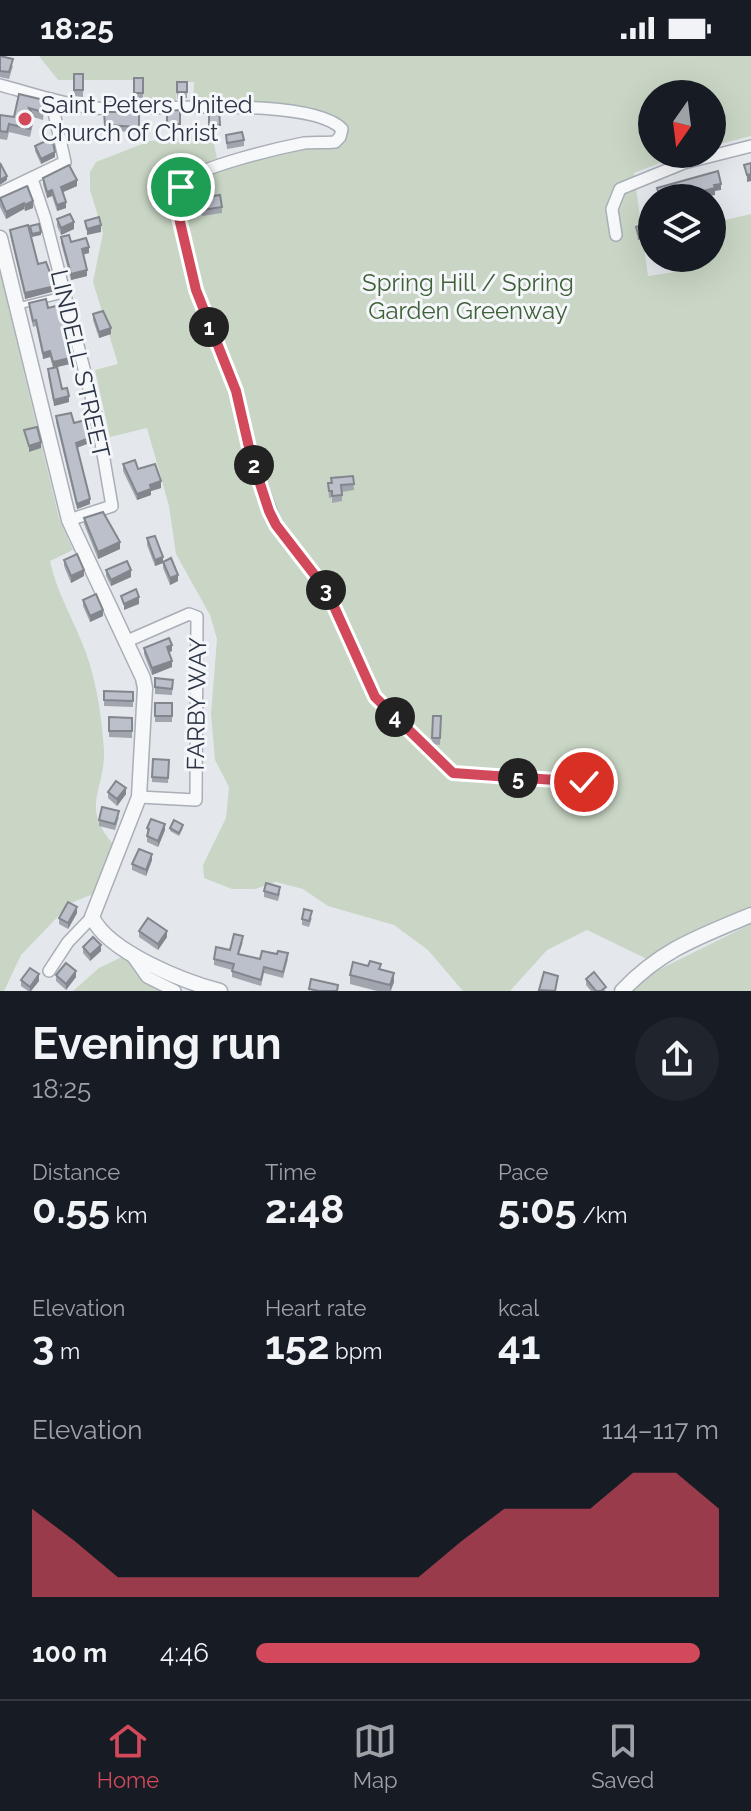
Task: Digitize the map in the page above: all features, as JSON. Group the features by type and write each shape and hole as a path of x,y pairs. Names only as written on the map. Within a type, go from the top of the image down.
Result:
{"street":[{"path":"0,85 93,108 255,107 315,116 342,129 335,142 306,143 196,174 185,181 177,196 176,205 196,290 236,391 251,456 276,525"},
{"path":"0,193 65,162 51,99"},
{"path":"616,235 612,209 620,189 684,163 751,146"},
{"name":"LINDELL STREET","path":"32,179 97,419 112,506 69,520"},
{"path":"0,238 69,520 145,688 139,797 92,917 68,942 49,971"},
{"name":"FARBY WAY","path":"125,642 189,614 197,617 196,800 139,797"},
{"path":"622,991 652,962 679,945 751,915"},
{"path":"92,917 127,950 179,978 220,991"},
{"path":"127,950 147,977 175,991"}],"lane":[{"path":"16,307 64,295"}],"path":[{"path":"276,525 327,591 375,697 453,773 584,782"}],"green space":[{"name":"Spring Hill / Spring Garden Greenway","path":"39,56 751,56 751,136 726,142 726,80 638,80 638,168 647,168 634,173 638,202 638,272 647,272 648,276 675,272 726,272 726,220 751,214 751,907 673,943 647,959 587,930 547,950 510,991 463,991 428,950 394,925 328,906 303,889 276,882 255,889 232,889 204,878 203,865 226,818 229,787 215,760 211,714 217,639 210,615 176,554 169,506 147,428 110,437 95,370 118,364 93,282 103,233 90,190 90,172 96,162 150,141 196,136 213,139 218,163 333,140 337,135 336,129 256,112 217,113 193,103 194,82 177,82 176,104 143,104 144,80 58,80"},
{"path":"0,273 59,518 73,550 50,561 86,653 96,689 104,751 96,808 103,831 113,844 93,894 71,903 21,955 4,991 0,991"},
{"path":"751,924 751,991 633,991 650,974"},
{"path":"126,955 142,976 163,991 73,991 99,968"}],"building":[{"path":"0,56 13,59 9,72 0,71"},
{"path":"74,74 83,74 83,90 74,90"},
{"path":"134,78 143,78 143,93 134,93"},
{"path":"177,82 187,82 187,92 177,92"},
{"path":"19,94 44,100 43,112 29,108 33,116 30,129 9,124 7,132 0,131 0,115 14,117"},
{"path":"180,110 180,124 167,124 167,111"},
{"path":"209,110 219,110 220,125 209,125"},
{"path":"104,112 139,112 139,127 105,125"},
{"path":"242,132 244,140 227,143 226,135"},
{"path":"52,138 55,152 41,159 35,146"},
{"path":"0,163 7,176 0,180"},
{"path":"751,163 751,174 747,175 744,165"},
{"path":"69,165 77,180 61,187 66,202 57,205 52,190 47,192 43,178"},
{"path":"718,171 721,184 671,184"},
{"path":"27,186 33,201 6,212 0,198"},
{"path":"220,195 222,207 202,210 200,198"},
{"path":"70,214 74,222 61,228 57,219"},
{"path":"99,217 101,225 87,229 85,221"},
{"path":"39,224 41,232 32,234 30,226"},
{"path":"28,225 38,264 46,262 55,286 25,293 10,230"},
{"path":"69,235 71,242 86,238 89,247 82,249 87,270 71,274 61,237"},
{"path":"46,299 48,308 60,305 74,357 53,362 50,351 43,353 29,303"},
{"path":"103,311 111,328 99,332 93,314"},
{"path":"57,367 62,389 67,388 69,396 54,400 48,369"},
{"path":"71,413 74,423 89,419 92,437 76,443 90,499 77,504 56,416"},
{"path":"37,427 41,442 29,446 24,430"},
{"path":"135,460 138,469 155,464 161,481 137,494 123,464"},
{"path":"353,476 354,484 341,485 342,495 332,496 328,483 332,483 331,478"},
{"path":"103,512 120,542 98,552 84,518"},
{"path":"155,536 163,557 155,560 147,538"},
{"path":"77,554 84,570 71,576 64,560"},
{"path":"171,558 178,575 170,578 163,562"},
{"path":"127,561 131,570 111,580 106,570"},
{"path":"136,589 139,597 124,604 121,596"},
{"path":"96,594 103,610 90,616 83,600"},
{"path":"169,638 172,645 167,647 172,661 152,668 144,648"},
{"path":"155,678 173,680 172,689 155,687"},
{"path":"104,691 133,692 133,701 104,700"},
{"path":"155,703 172,703 172,716 155,716"},
{"path":"433,716 441,716 440,738 432,738"},
{"path":"109,717 132,718 132,731 109,731"},
{"path":"153,759 169,760 168,778 152,777"},
{"path":"116,781 126,788 117,799 108,792"},
{"path":"102,807 119,811 115,824 99,820"},
{"path":"151,819 165,824 158,841 147,836"},
{"path":"174,820 183,825 179,833 170,828"},
{"path":"139,849 152,854 146,870 132,864"},
{"path":"266,883 280,887 278,895 264,891"},
{"path":"68,902 77,907 68,923 59,918"},
{"path":"304,909 312,911 309,921 302,919"},
{"path":"148,918 167,931 158,944 139,931"},
{"path":"234,934 243,936 238,954 260,959 262,951 288,953 283,972 264,967 261,980 232,971 234,964 214,959 216,947 230,950"},
{"path":"93,937 101,945 90,955 83,947"},
{"path":"370,961 381,964 379,969 394,973 390,985 350,975 353,962 368,966"},
{"path":"66,963 76,971 66,984 56,975"},
{"path":"30,968 39,974 30,987 21,980"},
{"path":"544,972 558,976 555,991 539,990"},
{"path":"594,972 606,987 601,991 596,991 586,979"},
{"path":"311,979 338,985 337,991 309,989"}],"place":[{"name":"Saint Peters United Church of Christ","path":"25,119"}],"route":[{"path":"181,187 176,205 196,290 236,391 251,456 269,511 276,525 327,591 375,697 453,773 584,782"}]}
